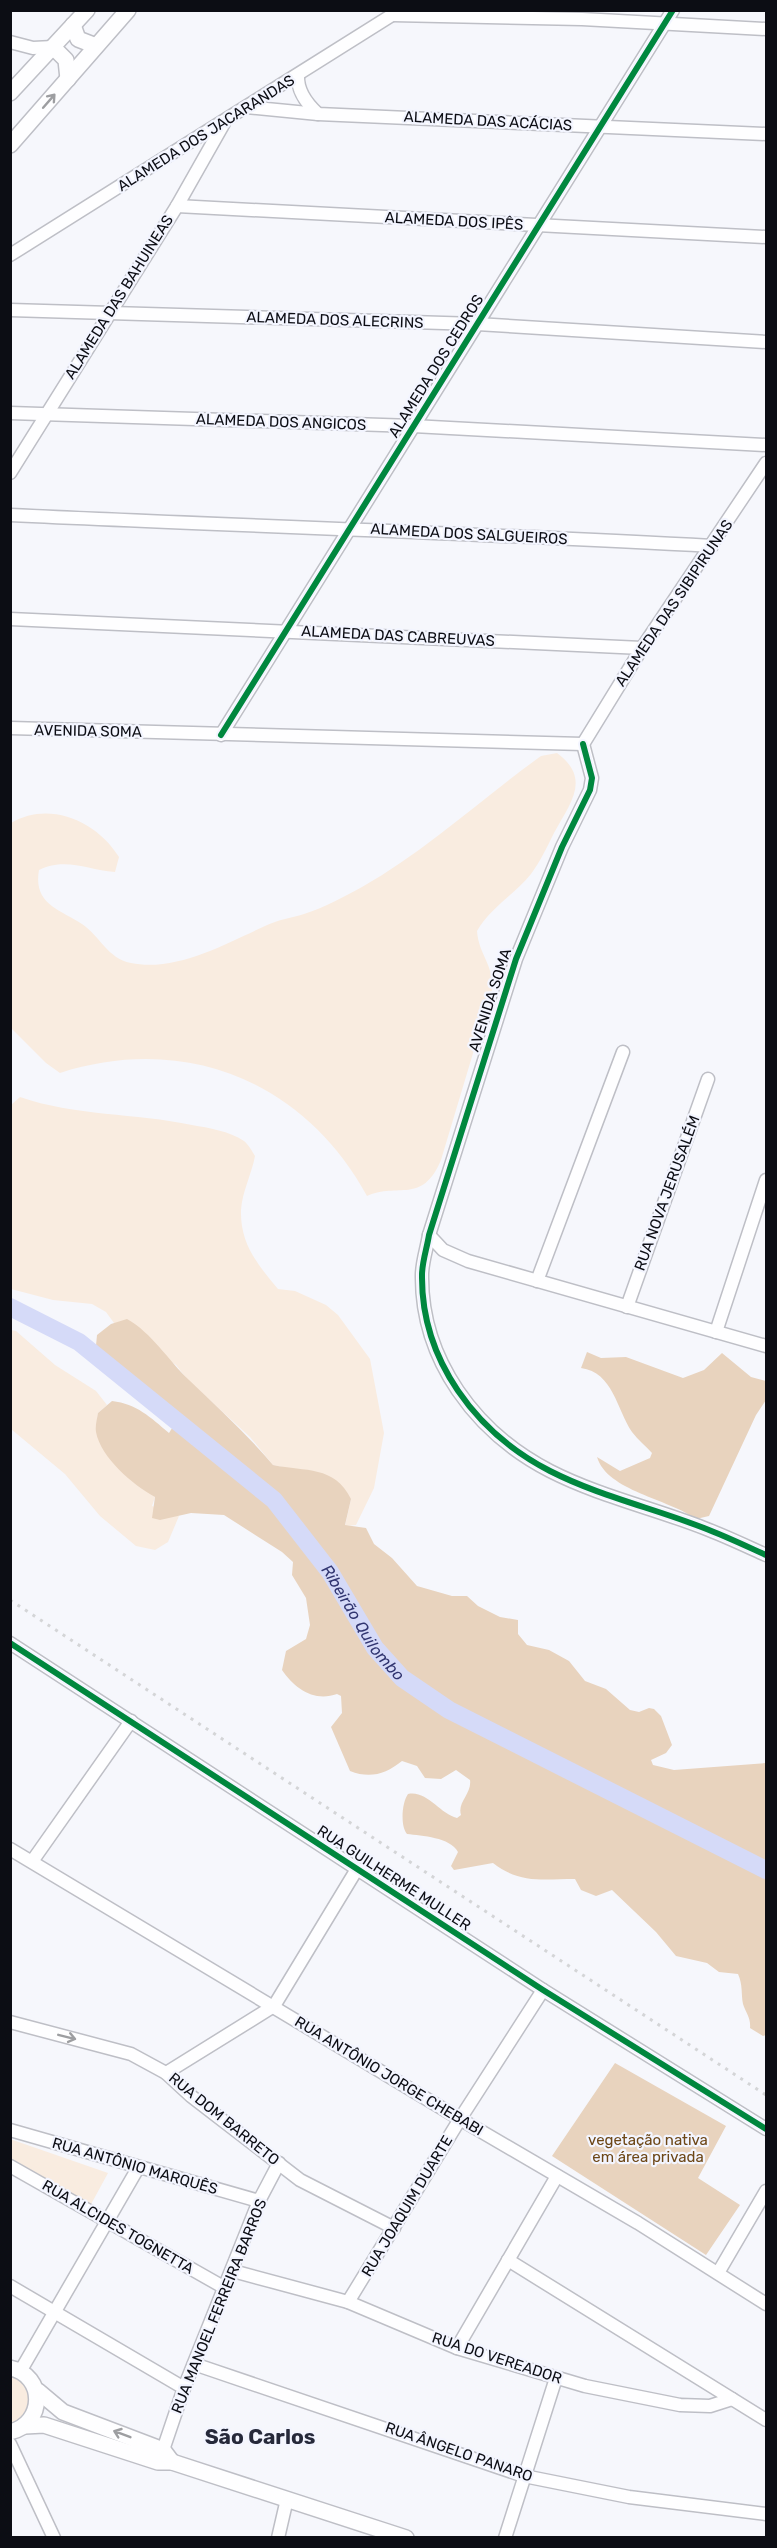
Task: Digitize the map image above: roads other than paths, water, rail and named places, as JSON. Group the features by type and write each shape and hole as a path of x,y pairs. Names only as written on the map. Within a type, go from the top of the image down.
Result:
{"main road":[{"path":"10,93 87,10"},
{"path":"10,145 128,10"},
{"path":"74,25 78,39 96,46"},
{"path":"53,46 66,60 68,80"},
{"path":"16,2369 28,2376 38,2391 63,2412 168,2456 287,2499 406,2538"},
{"path":"18,2429 36,2410 38,2391"},
{"path":"18,2429 44,2425 158,2463 168,2456"}],"street":[{"name":"ALAMEDA DOS CEDROS","path":"221,735 673,10"},
{"path":"397,13 466,14 766,29"},
{"name":"ALAMEDA DOS JACARANDAS","path":"10,255 397,13"},
{"path":"10,42 33,48 53,46"},
{"path":"33,48 38,64"},
{"path":"298,75 300,91 318,114"},
{"name":"ALAMEDA DAS ACÁCIAS","path":"246,107 318,114 766,134"},
{"name":"ALAMEDA DAS BAHUINEAS","path":"10,473 108,312 177,206 226,120"},
{"name":"ALAMEDA DOS IPÊS","path":"177,206 766,237"},
{"name":"ALAMEDA DOS ALECRINS","path":"10,310 477,324 766,342"},
{"name":"ALAMEDA DOS ANGICOS","path":"10,414 413,426 766,445"},
{"name":"ALAMEDA DAS SIBIPIRUNAS","path":"583,744 642,648 766,463"},
{"name":"ALAMEDA DOS SALGUEIROS","path":"10,515 279,528 351,528 712,546"},
{"name":"ALAMEDA DAS CABREUVAS","path":"10,619 642,648"},
{"name":"AVENIDA SOMA","path":"10,729 583,744 592,778 590,790 562,847 516,959 429,1235 422,1275 428,1328 434,1351 464,1398 491,1429 548,1470 580,1485 705,1528 766,1555"},
{"path":"537,1281 623,1052"},
{"name":"RUA NOVA JERUSALÉM","path":"627,1307 708,1079"},
{"path":"716,1332 766,1180"},
{"path":"429,1235 443,1250 468,1261 766,1346"},
{"name":"RUA GUILHERME MULLER","path":"10,1643 543,1990 766,2129"},
{"path":"33,1860 131,1721"},
{"name":"RUA ANTÔNIO JORGE CHEBABI","path":"10,1849 33,1860 766,2304"},
{"path":"166,2073 274,2006 357,1869"},
{"name":"RUA JOAQUIM DUARTE","path":"348,2302 460,2119 543,1990"},
{"name":"RUA DOM BARRETO","path":"10,2022 131,2054 166,2073 191,2096 316,2190 394,2228"},
{"name":"RUA ANTÔNIO MARQUÊS","path":"10,2130 259,2201"},
{"name":"RUA MANOEL FERREIRA BARROS","path":"168,2456 184,2388 233,2271 259,2201 279,2163"},
{"name":"RUA ALCIDES TOGNETTA","path":"10,2166 225,2288"},
{"path":"16,2369 55,2313 138,2168"},
{"path":"457,2348 557,2176"},
{"path":"718,2273 766,2191"},
{"path":"508,2260 766,2420"},
{"name":"RUA DO VEREADOR","path":"233,2271 348,2302 457,2348 556,2378 680,2405 710,2406 732,2399"},
{"path":"10,2286 184,2388"},
{"name":"RUA ÂNGELO PANARO","path":"194,2364 524,2476 629,2497 766,2514"},
{"path":"505,2538 556,2378"},
{"path":"10,2444 54,2538"},
{"path":"279,2538 287,2499"}],"waterway":[{"name":"Ribeirão Quilombo","path":"10,1307 79,1342 274,1500 330,1572 375,1648 402,1678 449,1710 766,1870"}],"railway":[{"path":"10,1600 766,2095"}],"district":[{"name":"São Carlos","path":"260,2436"}],"park label":[{"name":"vegetação nativa em área privada","path":"648,2148"}]}
